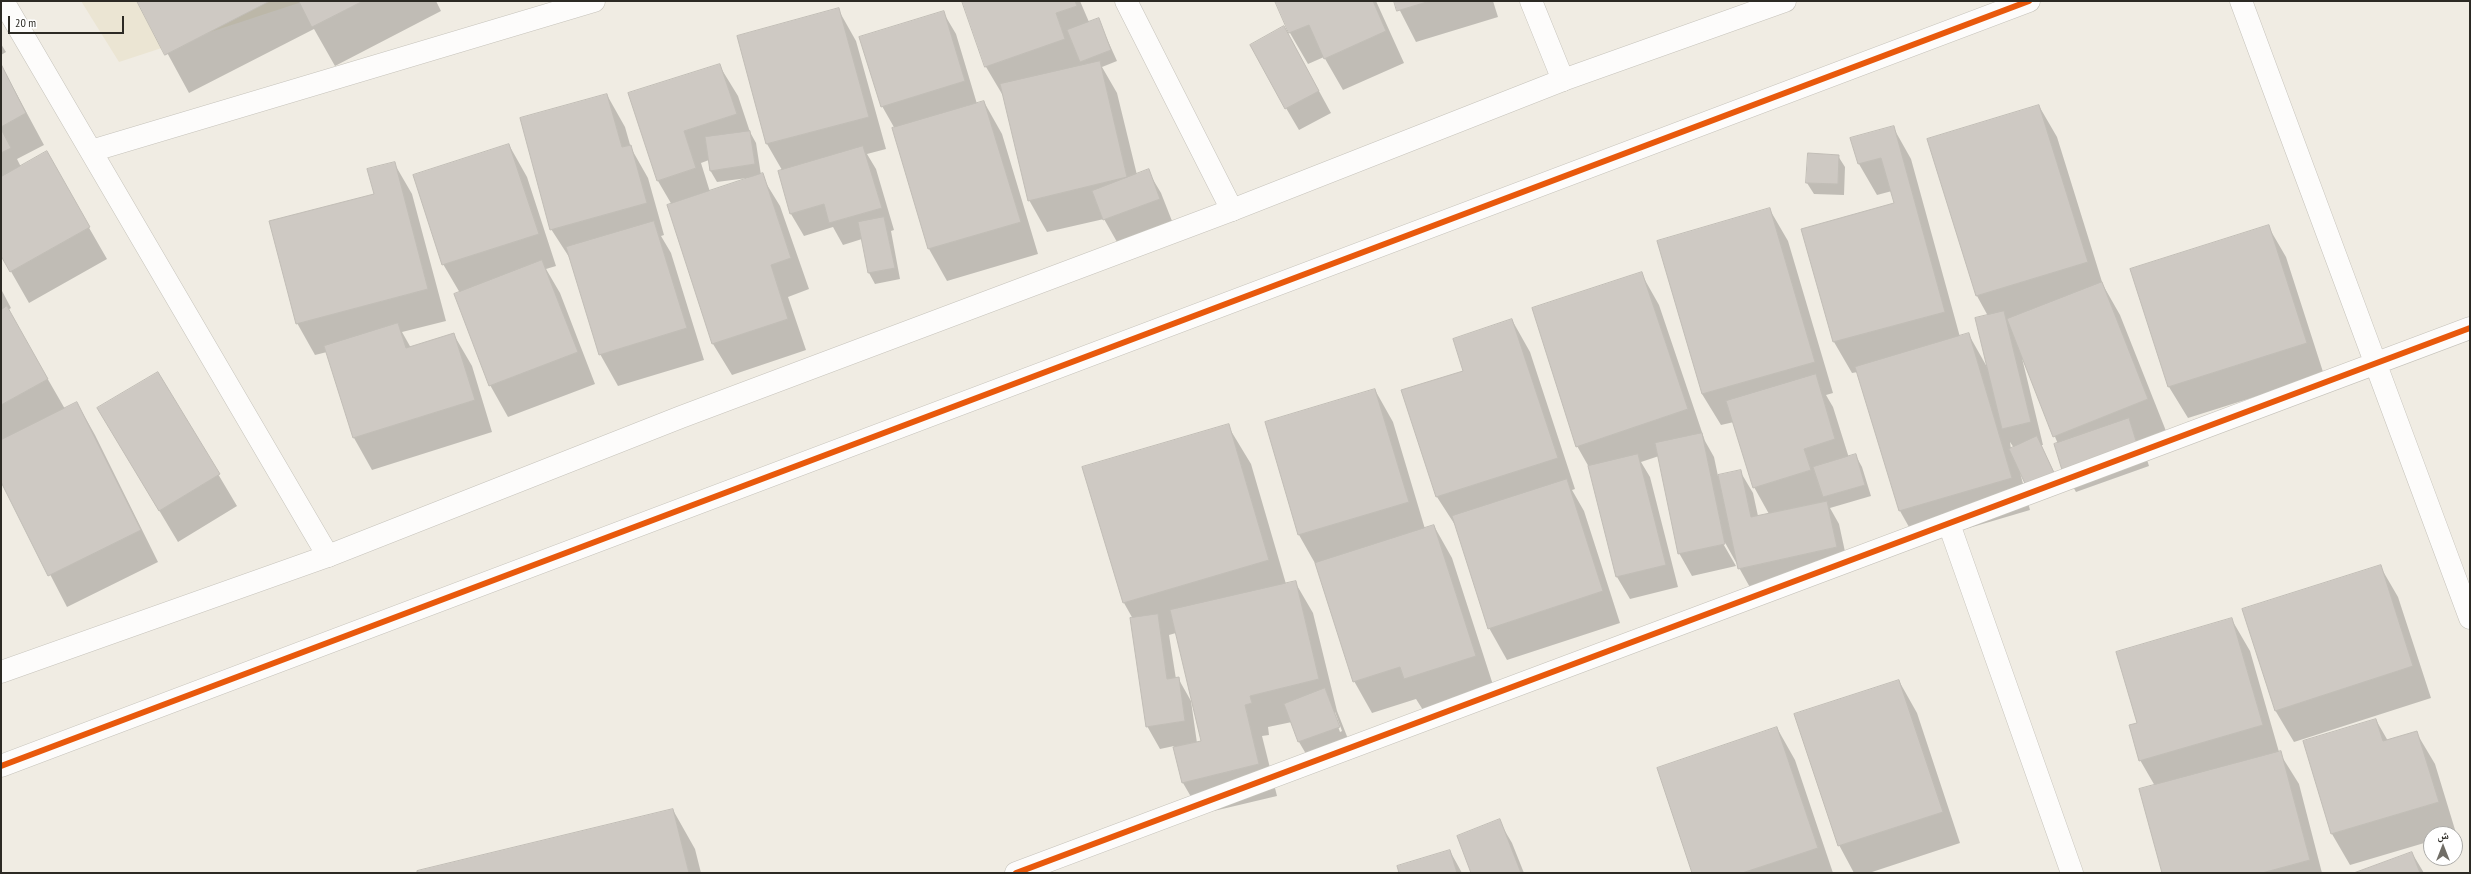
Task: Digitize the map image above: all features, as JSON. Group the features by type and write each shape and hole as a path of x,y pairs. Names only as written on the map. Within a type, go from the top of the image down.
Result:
{"street":[{"path":"3,1 328,556"},
{"path":"91,152 594,1"},
{"path":"1126,1 1232,210"},
{"path":"1531,1 1563,80"},
{"path":"1,672 328,556 681,417 1232,210 1563,80 1784,1"},
{"path":"1,766 2028,1"},
{"path":"2241,1 2470,618"},
{"path":"1016,873 2470,328"},
{"path":"1949,524 2072,873"}],"shaded area":[{"path":"81,1 305,1 119,62"}],"building":[{"path":"137,1 270,1 165,55"},
{"path":"299,1 363,1 312,27"},
{"path":"962,1 1075,1 1077,6 1056,13 1065,39 985,67"},
{"path":"1275,1 1373,1 1386,31 1324,59 1309,25 1289,33"},
{"path":"1394,1 1430,1 1397,11"},
{"path":"839,8 869,117 766,144 737,36"},
{"path":"944,11 965,81 881,107 859,37"},
{"path":"1099,18 1111,50 1080,62 1067,30"},
{"path":"1284,26 1319,91 1285,109 1250,45"},
{"path":"1100,61 1127,177 1028,201 1000,84"},
{"path":"1,64 26,113 1,127"},
{"path":"720,64 737,114 684,131 696,168 657,181 628,93"},
{"path":"607,94 622,147 631,145 647,203 550,230 520,118"},
{"path":"984,101 1021,222 928,249 892,128"},
{"path":"2039,105 2088,262 1976,296 1927,139"},
{"path":"1894,126 1945,312 1833,342 1801,229 1894,203 1881,158 1858,164 1850,138"},
{"path":"1,129 11,148 1,153"},
{"path":"750,131 755,164 710,171 705,137"},
{"path":"509,144 539,234 442,265 413,175"},
{"path":"863,146 882,208 829,223 824,204 790,214 778,171"},
{"path":"47,151 90,227 10,272 1,256 1,177"},
{"path":"1808,153 1839,155 1838,184 1806,183"},
{"path":"395,162 428,289 296,324 269,221 374,194 367,169"},
{"path":"1149,169 1160,199 1103,220 1092,191"},
{"path":"763,173 791,258 771,265 788,319 712,344 667,205"},
{"path":"1770,208 1815,362 1702,394 1657,241"},
{"path":"884,217 895,268 868,273 858,222"},
{"path":"654,221 687,328 599,355 566,247"},
{"path":"2269,225 2307,343 2168,387 2130,269"},
{"path":"542,260 578,352 489,386 454,294"},
{"path":"1642,272 1688,409 1576,447 1532,308"},
{"path":"2102,282 2148,399 2053,437 2007,319"},
{"path":"7,306 48,379 1,405 1,310"},
{"path":"2004,311 2031,422 2002,429 1975,318"},
{"path":"1512,319 1558,458 1436,497 1401,390 1463,371 1453,339"},
{"path":"398,323 406,348 454,333 475,400 353,438 324,346"},
{"path":"1969,333 2012,478 1899,511 1855,367"},
{"path":"158,372 220,474 159,511 97,408"},
{"path":"1816,374 1835,439 1804,449 1811,470 1753,488 1726,401"},
{"path":"1375,389 1409,502 1298,535 1265,422"},
{"path":"77,402 141,530 48,576 1,482 1,440"},
{"path":"2129,418 2137,444 2062,470 2054,444"},
{"path":"1229,424 1269,560 1123,603 1082,467"},
{"path":"1702,433 1725,544 1678,554 1655,443"},
{"path":"2037,436 2056,477 2028,490 2009,449"},
{"path":"1638,454 1666,565 1616,577 1588,466"},
{"path":"1856,454 1865,485 1823,497 1813,467"},
{"path":"1741,470 1751,517 1827,501 1837,547 1738,569 1718,475"},
{"path":"1567,479 1603,591 1488,629 1452,516"},
{"path":"1434,525 1476,656 1404,679 1400,667 1353,682 1315,563"},
{"path":"2381,565 2413,666 2275,711 2242,609"},
{"path":"1296,581 1319,679 1250,696 1252,703 1245,705 1259,764 1182,783 1173,747 1201,741 1170,610"},
{"path":"1158,614 1167,679 1179,677 1185,721 1146,727 1130,618"},
{"path":"2232,618 2263,725 2139,761 2129,725 2137,723 2116,652"},
{"path":"1899,680 1943,812 1838,846 1794,714"},
{"path":"1325,688 1340,727 1298,742 1284,704"},
{"path":"2376,719 2383,741 2417,731 2439,802 2331,834 2303,741"},
{"path":"1777,727 1818,848 1742,873 1692,873 1657,768"},
{"path":"2281,751 2310,860 2262,873 2162,873 2139,789"},
{"path":"673,809 689,873 417,873 417,871"},
{"path":"1500,819 1521,873 1471,873 1457,836"},
{"path":"1450,850 1457,873 1399,873 1397,866"},
{"path":"2412,852 2420,873 2354,873"}],"cycle path":[{"path":"1,766 2029,1"},
{"path":"1016,873 2470,328"}]}
